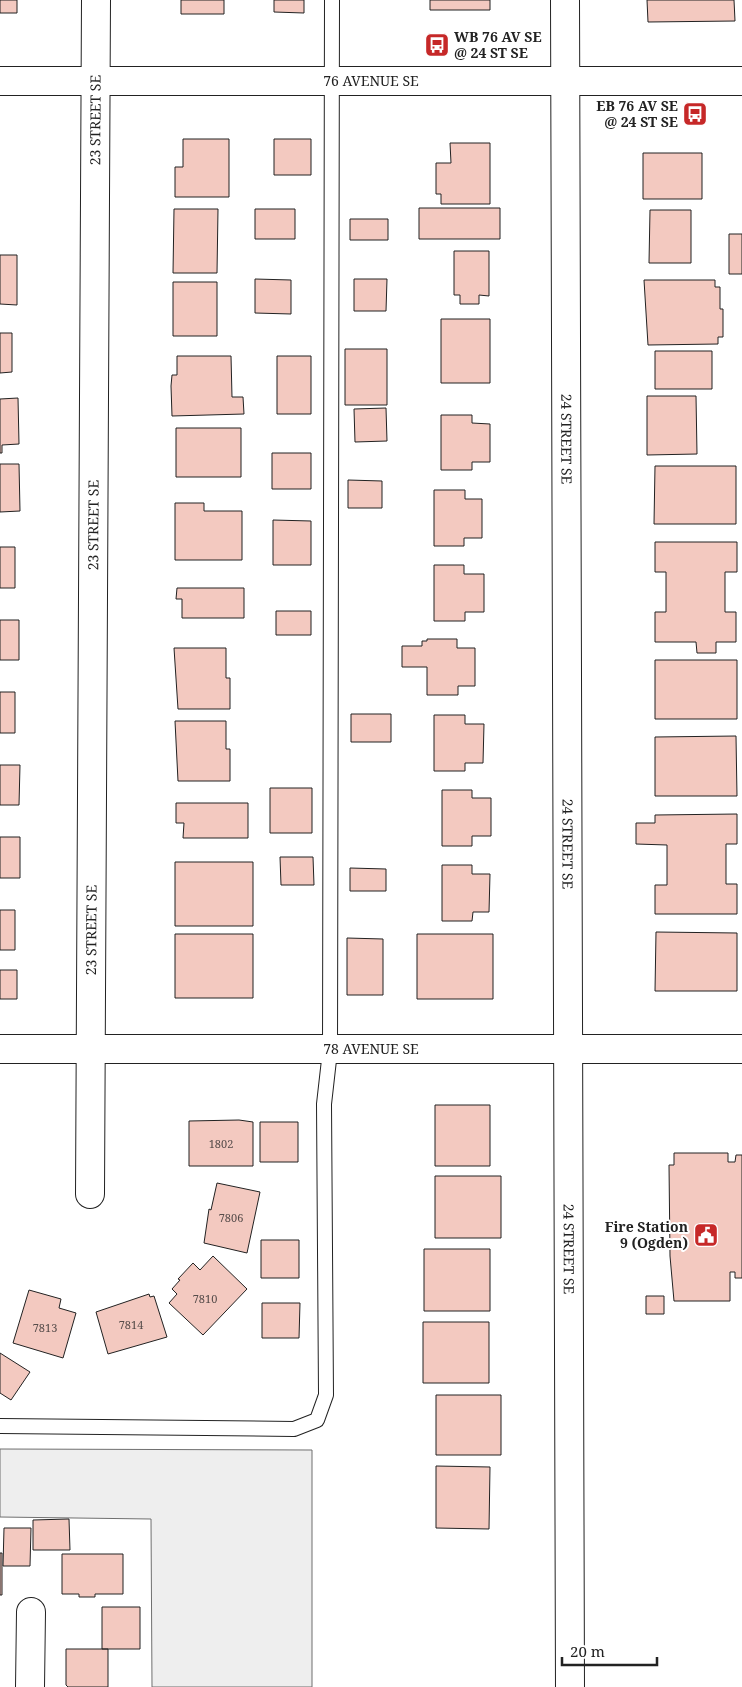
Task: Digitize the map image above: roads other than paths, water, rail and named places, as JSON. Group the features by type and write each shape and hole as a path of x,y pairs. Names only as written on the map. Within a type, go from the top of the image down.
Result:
{"street":[{"name":"23 STREET SE","path":"90,1194 96,0"},
{"name":"24 STREET SE","path":"565,0 570,1687"},
{"name":"76 AVENUE SE","path":"0,81 742,81"},
{"name":"78 AVENUE SE","path":"0,1049 330,1051 742,1049"},
{"path":"30,1687 31,1612"}],"lane":[{"path":"0,1426 294,1429 317,1420 326,1395 324,1104 330,1051 332,0"}],"place":[{"name":"WB 76 AV SE @ 24 ST SE","path":"437,45"},
{"name":"EB 76 AV SE @ 24 ST SE","path":"695,114"},
{"name":"Fire Station 9 (Ogden)","path":"706,1235"}]}
